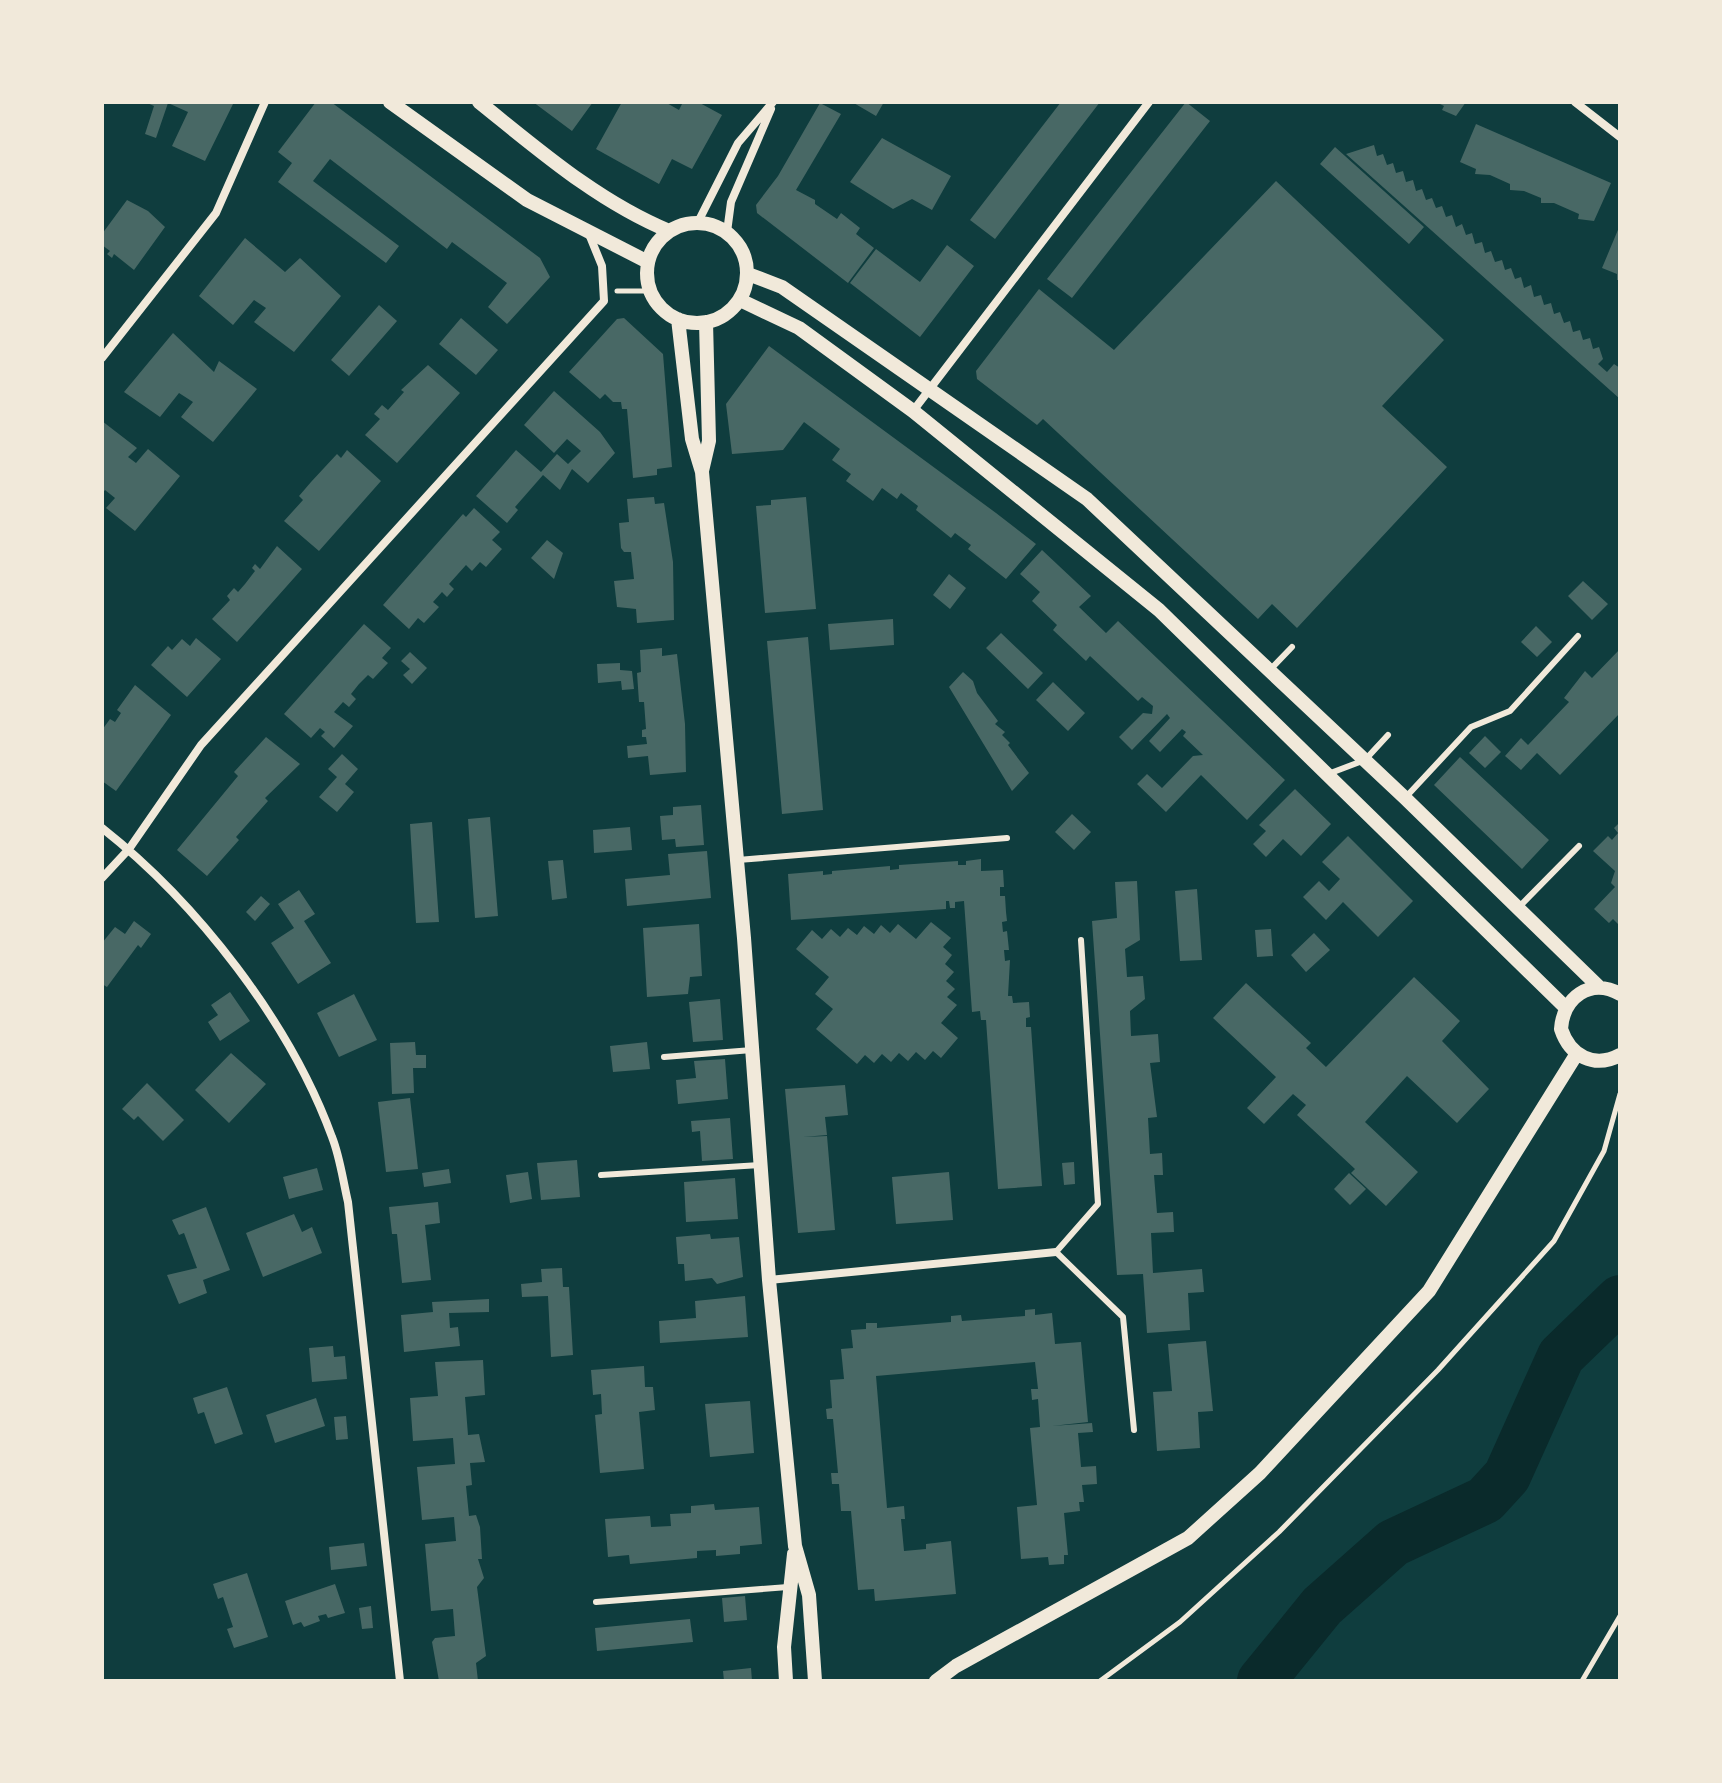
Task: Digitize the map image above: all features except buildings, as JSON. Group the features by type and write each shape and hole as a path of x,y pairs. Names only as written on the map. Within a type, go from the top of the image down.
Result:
{"street":[{"path":"102,358 216,213 265,102"},
{"path":"390,102 527,200 648,262"},
{"path":"479,102 572,176 636,218 669,231"},
{"path":"698,222 738,143 773,102"},
{"path":"727,232 731,202 773,102"},
{"path":"913,411 1149,102"},
{"path":"1575,102 1620,137"},
{"path":"698,222 727,232 745,258 748,274 740,300 732,309 706,322 678,319 661,307 650,291 648,262 652,250 669,231 698,222"},
{"path":"102,878 129,849 201,745 604,301 602,266 588,232"},
{"path":"748,274 782,287 1087,499 1405,798 1598,986 1620,994"},
{"path":"740,300 799,328 913,411 1159,610 1565,1007"},
{"path":"678,319 692,439 702,472 738,860 769,1280 795,1546 807,1586 815,1681"},
{"path":"702,472 709,441 706,322"},
{"path":"102,828 129,849 212,938 262,1002 300,1062 333,1139 348,1202 400,1681"},
{"path":"1598,986 1579,992 1565,1007 1561,1029 1576,1055 1592,1061 1609,1061 1620,1055"},
{"path":"936,1681 956,1666 1188,1538 1260,1473 1429,1291 1576,1055"},
{"path":"769,1280 1056,1252"},
{"path":"786,1681 784,1647 795,1546"},
{"path":"945,1681 956,1666"}],"lane":[{"path":"1405,798 1471,727 1510,711 1578,636"},
{"path":"1269,671 1292,647"},
{"path":"1328,774 1365,760 1388,735"},
{"path":"738,860 1007,838"},
{"path":"1518,908 1579,846"},
{"path":"1081,940 1098,1204 1056,1252 1123,1317 1134,1430"},
{"path":"664,1057 752,1050"},
{"path":"601,1175 760,1165"},
{"path":"596,1602 807,1586"}],"path":[{"path":"604,301 616,291 650,291"},
{"path":"1100,1681 1180,1622 1279,1532 1438,1370 1554,1241 1604,1151 1620,1094"},
{"path":"1582,1681 1619,1619"}],"waterway":[{"path":"1261,1681 1322,1606 1393,1543 1485,1500 1507,1476 1561,1356 1620,1299"}]}
